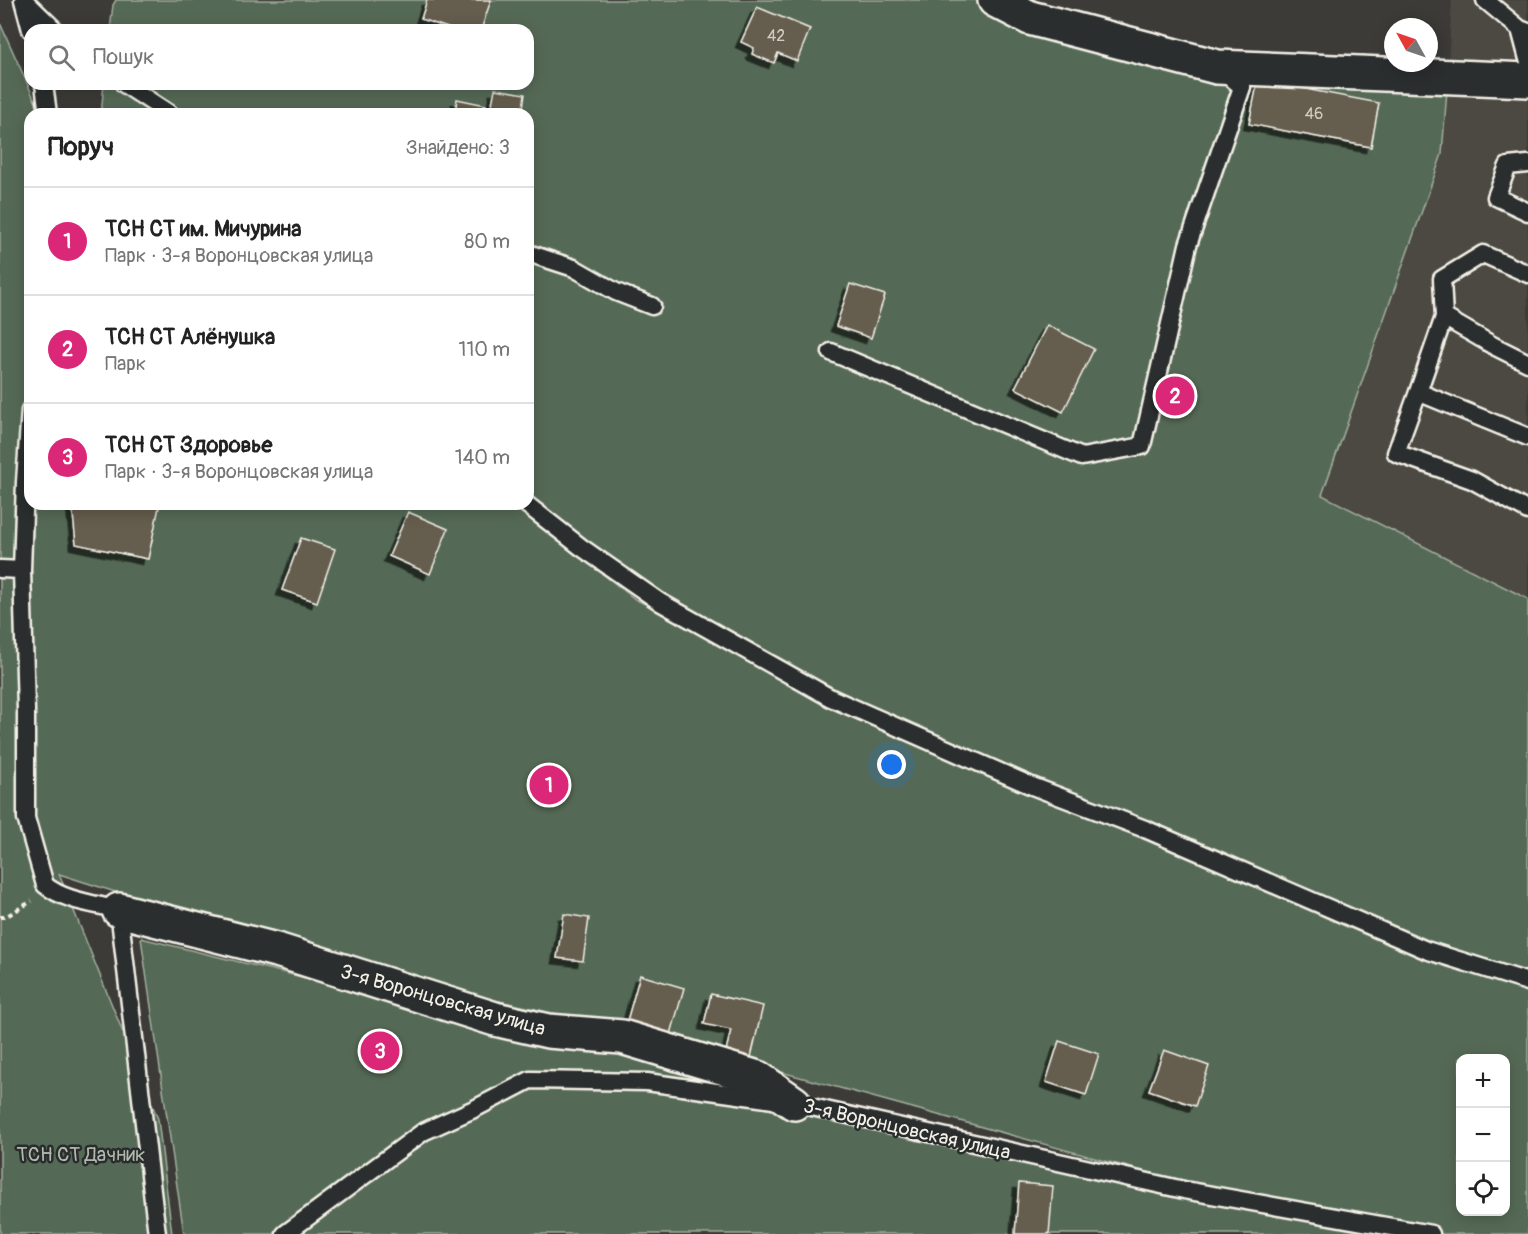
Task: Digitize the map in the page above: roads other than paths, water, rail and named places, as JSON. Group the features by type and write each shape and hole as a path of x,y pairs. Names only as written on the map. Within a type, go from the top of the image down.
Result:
{"street":[{"path":"995,0 1030,18 1217,66 1528,80"},
{"name":"3-я Воронцовская улица","path":"119,910 280,951 495,1019 548,1031 622,1037 758,1078 794,1104"}],"lane":[{"path":"24,0 30,24"},
{"path":"24,0 49,24"},
{"path":"1485,0 1524,31 1528,59"},
{"path":"831,352 1082,457 1142,446 1188,245 1242,87 1217,66"},
{"path":"45,90 47,108"},
{"path":"133,90 161,108"},
{"path":"1528,164 1508,166 1496,197 1528,212"},
{"path":"1528,274 1483,254 1442,279 1444,317 1396,453 1472,480 1528,511"},
{"path":"534,255 574,268 616,292 652,306"},
{"path":"1444,317 1528,363"},
{"path":"1418,392 1528,437"},
{"path":"24,510 22,570 26,698 26,818 45,885 51,890 83,901 119,910 157,1234"},
{"path":"534,510 581,547 660,602 831,698 1032,786 1145,829 1426,950 1528,982"},
{"path":"0,569 22,570"},
{"path":"285,1234 423,1132 530,1080 647,1082 794,1104"},
{"name":"3-я Воронцовская улица","path":"794,1104 1184,1190 1431,1234"}],"place":[{"name":"ТСН СТ Алёнушка","path":"1175,396"},
{"name":"ТСН СТ им. Мичурина","path":"549,785"},
{"name":"ТСН СТ Здоровье","path":"380,1051"}],"park label":[{"name":"ТСН СТ Дачник","path":"81,1154"}]}
